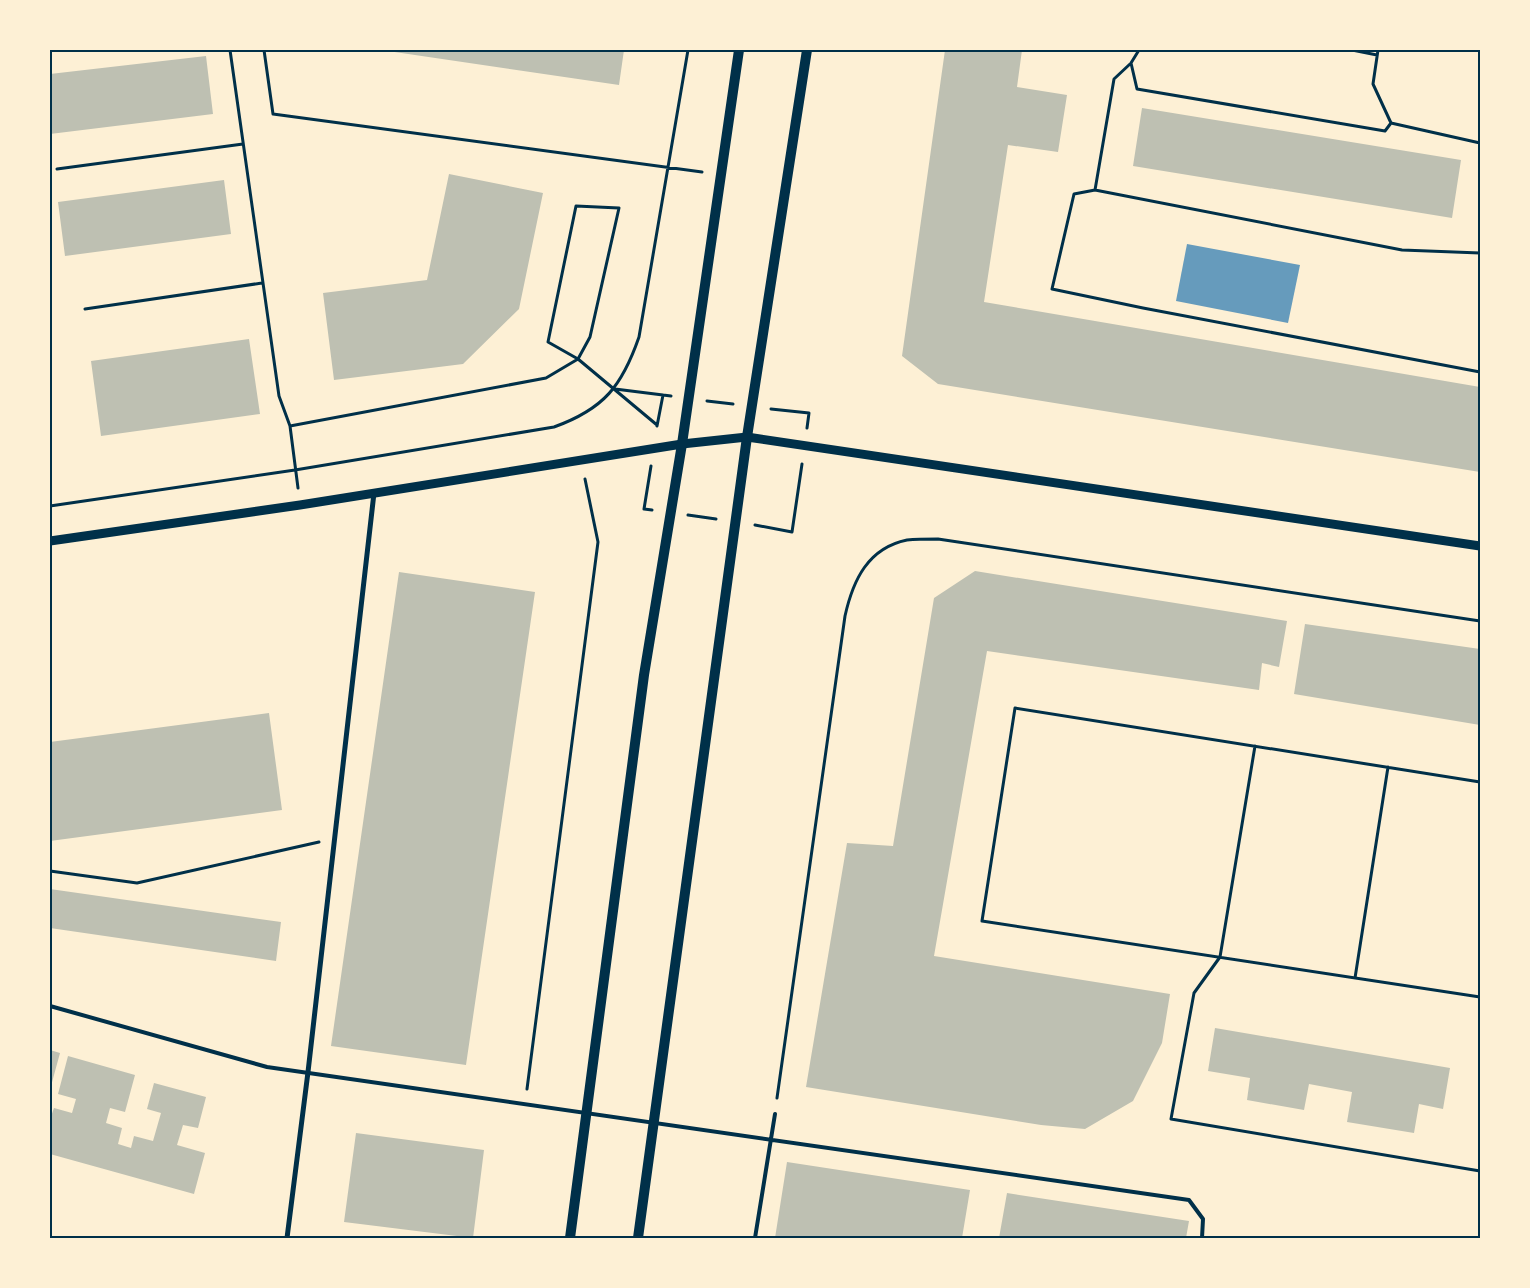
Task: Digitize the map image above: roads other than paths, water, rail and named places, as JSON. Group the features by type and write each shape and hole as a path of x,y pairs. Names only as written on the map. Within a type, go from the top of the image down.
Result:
{"main road":[{"path":"570,1238 588,1113 644,675 682,444 739,50"},
{"path":"638,1238 748,437 807,50"}],"street":[{"path":"50,541 300,505 682,444 748,437 1480,546"},
{"path":"287,1238 308,1072 374,493"}],"lane":[{"path":"50,1006 267,1066 1188,1200 1203,1219 1202,1238"},
{"path":"755,1238 775,1114"}],"water":[{"path":"1187,244 1300,265 1288,323 1176,301"}]}
